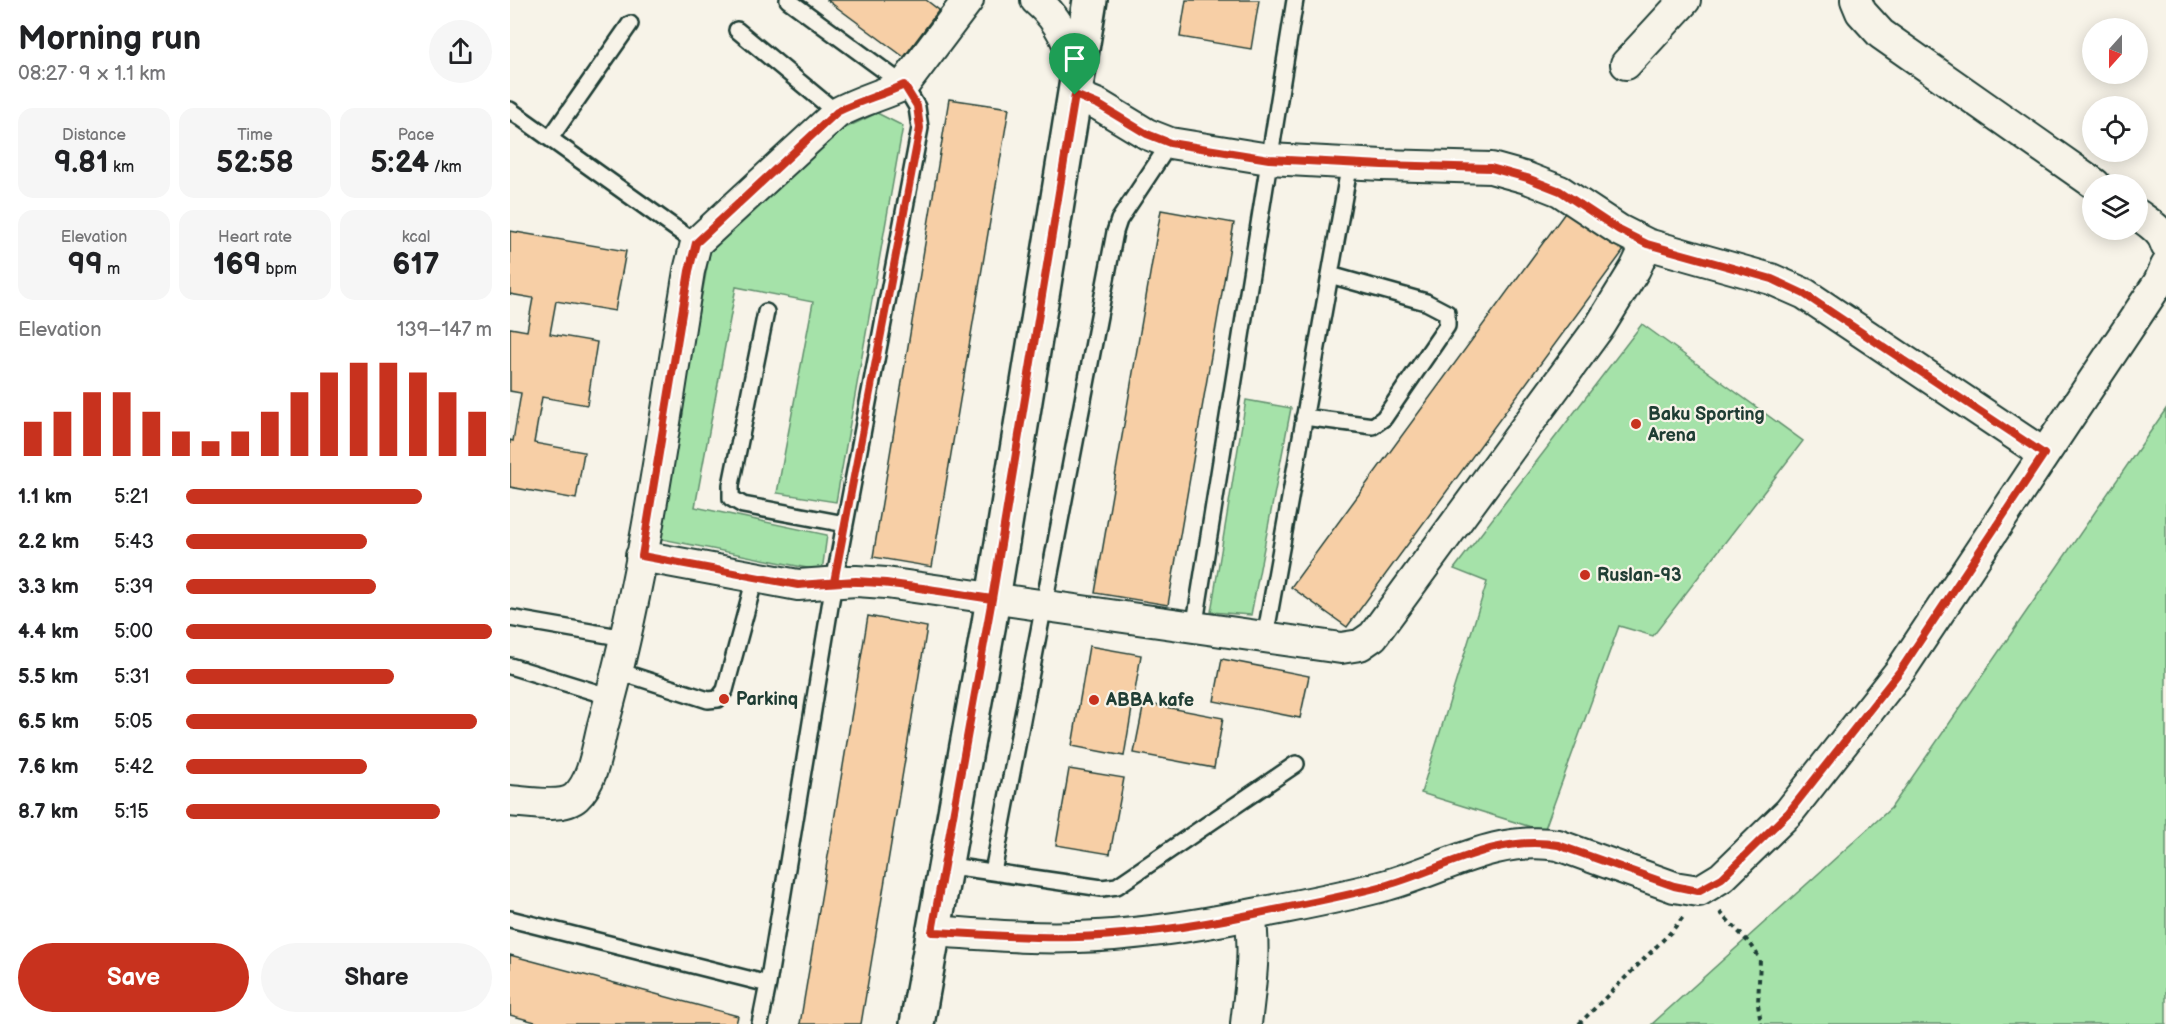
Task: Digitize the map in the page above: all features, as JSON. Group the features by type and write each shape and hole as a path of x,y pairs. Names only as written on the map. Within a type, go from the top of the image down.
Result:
{"street":[{"path":"510,801 550,805 575,799 587,783 615,684 642,556 689,271 696,243 837,112 904,85 968,0"},
{"path":"1036,0 1058,22 1070,46 1076,86 1099,105 1147,134 1170,143 1269,159 1491,168 1527,178 1560,191 1619,230 1647,244 1772,279 1804,294 2044,454"},
{"path":"917,1024 992,599 1090,0"},
{"path":"1626,64 1685,0"},
{"path":"1856,0 1861,12 1881,34 2082,175"},
{"path":"2148,222 2164,238 2166,245"},
{"path":"642,556 798,585 834,582 886,583 1194,629 1341,648 1360,645 1373,636 1600,326 1635,269 1647,244"},
{"path":"932,932 1077,937 1149,931 1250,915 1386,885 1490,849 1543,843 1558,845 1674,886 1698,891 1722,878 1789,812 1900,671 2159,282 2166,266"},
{"path":"1246,1024 1253,962 1250,915"}],"lane":[{"path":"760,1024 834,582 920,128 917,106 904,85 788,0"},
{"path":"1194,629 1295,0"},
{"path":"551,138 630,24"},
{"path":"737,30 837,112"},
{"path":"510,110 696,243"},
{"path":"993,872 1115,232 1119,220 1170,143"},
{"path":"1265,638 1350,163"},
{"path":"1304,417 1373,426 1384,418 1447,326 1447,313 1426,302 1330,274"},
{"path":"766,312 731,485 731,498 743,505 845,524"},
{"path":"510,666 708,700 718,699 725,690 755,578"},
{"path":"510,618 625,638"},
{"path":"944,864 1102,888 1117,886 1296,764"},
{"path":"510,919 768,984"}],"path":[{"path":"1579,1024 1671,932 1689,908 1698,891 1752,946 1760,959 1758,1005 1761,1024"}],"green space":[{"path":"877,113 903,126 836,502 777,493 813,302 736,287 695,507 827,535 822,571 657,538 710,251 839,131"},
{"name":"Ruslan-93","path":"1642,324 1803,441 1653,636 1619,626 1544,831 1421,793 1487,582 1454,569"},
{"path":"1246,400 1291,408 1251,615 1211,612"},
{"path":"2166,409 2166,1024 1652,1024 1891,808"}],"building":[{"path":"827,0 926,0 939,10 904,57"},
{"path":"1186,0 1259,0 1251,49 1180,37"},
{"path":"949,99 1009,108 932,567 873,557"},
{"path":"1570,206 1627,246 1347,627 1291,587"},
{"path":"1161,210 1234,223 1168,605 1095,593"},
{"path":"510,231 626,251 615,311 556,301 550,334 597,342 587,405 542,397 534,443 584,452 576,499 510,487 510,440 513,441 521,393 510,391 510,328 527,331 533,298 510,294"},
{"path":"868,616 927,627 861,1024 800,1024"},
{"path":"1089,646 1141,655 1124,756 1072,746"},
{"path":"1222,659 1309,676 1300,718 1214,701"},
{"path":"1144,703 1223,718 1214,768 1134,753"},
{"path":"1069,769 1124,778 1110,854 1056,845"},
{"path":"510,955 738,1016 736,1024 542,1024 510,1015"}],"place":[{"name":"Baku Sporting Arena","path":"1636,424"},
{"name":"Ruslan-93","path":"1585,575"},
{"name":"Parkinq","path":"724,699"},
{"name":"ABBA kafe","path":"1094,700"}],"route":[{"path":"1075,95 992,599 886,583 856,581 798,585 642,556 689,271 696,243 837,112 904,85 917,106 920,128 834,582 856,581 886,583 939,591 992,599 932,932 1077,937 1149,931 1250,915 1386,885 1490,849 1543,843 1558,845 1642,876 1698,891 1722,878 1789,812 1900,671 2044,454 1804,294 1772,279 1647,244 1619,230 1560,191 1527,178 1491,168 1269,159 1170,143 1147,134 1099,105 1075,95"}]}
